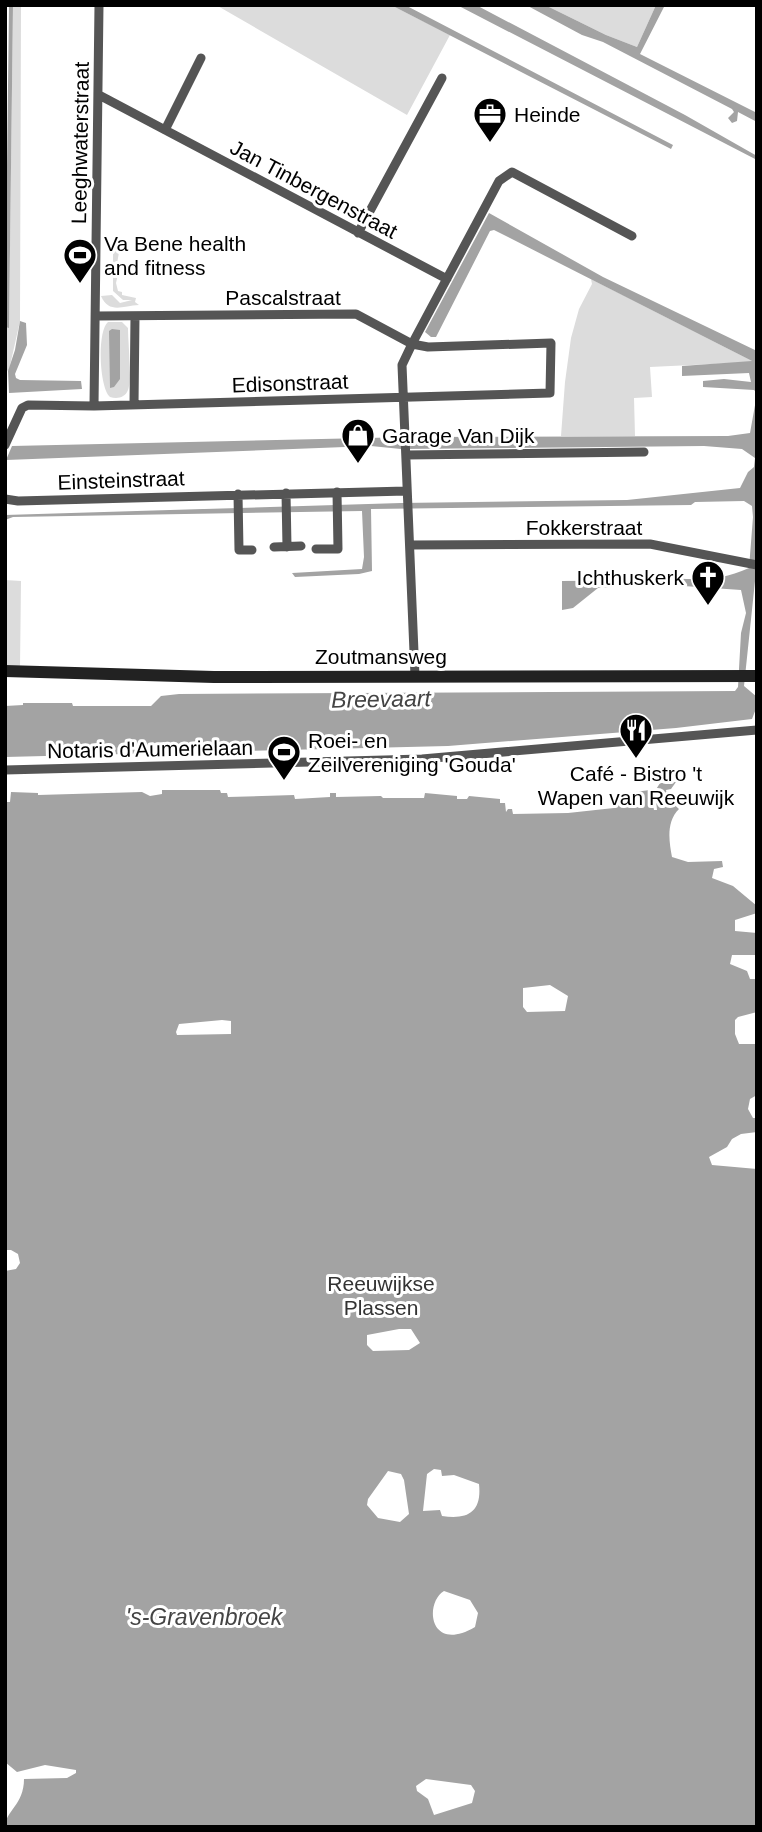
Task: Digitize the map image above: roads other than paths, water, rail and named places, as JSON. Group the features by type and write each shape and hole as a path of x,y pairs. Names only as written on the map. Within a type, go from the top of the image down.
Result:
{"street":[{"name":"Leeghwaterstraat","path":"94,406 99,5"},
{"path":"164,130 201,58"},
{"path":"358,233 442,78"},
{"name":"Jan Tinbergenstraat","path":"99,95 447,279"},
{"path":"415,676 402,365 412,344 499,181 512,172 632,236"},
{"name":"Pascalstraat","path":"96,316 356,314 412,344 428,346 551,343"},
{"path":"134,405 135,316"},
{"name":"Edisonstraat","path":"5,445 22,408 28,405 94,406 550,393 551,343"},
{"path":"406,453 644,452"},
{"path":"316,549 338,549 337,492"},
{"name":"Einsteinstraat","path":"5,499 18,501 337,492 406,495"},
{"path":"286,493 287,547"},
{"path":"238,494 239,550 252,550"},
{"name":"Fokkerstraat","path":"410,545 650,544 757,565"},
{"path":"274,547 301,546"},
{"name":"Zoutmansweg","path":"5,671 214,677 747,676"},
{"name":"Notaris d'Aumerielaan","path":"5,770 422,760 757,730"}],"water":[{"path":"9,5 13,5 9,328 5,327"},
{"path":"391,5 405,5 673,145 671,149"},
{"path":"457,5 476,5 685,115 757,156 757,160"},
{"path":"526,5 545,5 637,47 656,5 665,5 640,54 757,113 757,122 738,112 737,121 732,123 728,118 734,112 732,109"},
{"path":"489,213 603,277 757,351 757,393 754,390 703,387 703,381 724,379 751,382 749,373 682,376 682,366 752,361 494,230 490,231 436,337 431,337 425,332"},
{"path":"20,321 26,323 27,345 15,374 16,378 81,381 82,389 9,393 8,371"},
{"path":"120,330 120,379 110,388 109,331"},
{"name":"Breevaart","path":"757,394 757,562 744,686 757,697 752,719 676,728 448,746 5,757 5,706 23,703 151,706 161,696 179,694 735,691 738,687 741,633 746,613 741,590 655,584 598,588 573,608 562,610 562,581 702,579 736,573 749,568 753,517 752,506 744,501 695,502 691,505 371,509 372,571 295,577 292,573 362,569 362,511 13,517 5,520 5,515 401,503 627,500 740,488 748,472 754,467 755,458 742,449 704,446 401,449 371,446 6,460 12,446 411,437 728,436 750,433"},
{"name":"'s-Gravenbroek","path":"676,782 671,789 666,790 668,799 679,809 670,826 672,857 688,862 722,861 723,867 714,869 712,878 733,886 757,906 757,913 735,920 735,931 757,933 757,955 732,955 730,964 747,971 750,979 757,979 757,1012 735,1020 735,1034 739,1044 757,1044 757,1095 750,1099 748,1109 753,1118 757,1118 757,1132 741,1134 732,1139 727,1147 709,1157 712,1165 757,1169 757,1827 5,1827 8,1816 21,1795 24,1779 67,1778 76,1773 76,1770 45,1765 17,1772 5,1762 5,1271 16,1269 20,1263 18,1254 5,1250 5,802 10,802 11,792 38,795 142,792 150,796 162,794 162,790 220,790 221,793 227,793 228,797 294,795 295,799 330,797 330,793 336,793 336,797 424,798 425,793 457,796 457,799 467,799 469,796 500,799 500,803 505,803 506,812 512,809 513,814 568,813 614,808 614,804 619,803 619,794 650,790 654,810 657,810 655,791 660,783","holes":["550,985 568,996 565,1011 527,1012 523,1007 523,988","231,1021 231,1034 177,1035 179,1024","399,1329 411,1329 420,1343 409,1350 373,1351 367,1345 367,1335","434,1469 441,1470 442,1476 454,1475 479,1484 478,1501 466,1515 451,1517 442,1516 440,1510 423,1511 427,1474","388,1471 401,1474 409,1514 400,1522 378,1518 367,1505 368,1499","444,1591 470,1600 478,1613 475,1627 460,1634 440,1631 435,1624 434,1605","426,1779 471,1785 475,1791 472,1803 434,1815 428,1799 417,1791 416,1786"]}],"place":[{"name":"Heinde","path":"490,144"},
{"name":"Va Bene health and fitness","path":"80,285"},
{"name":"Garage Van Dijk","path":"358,465"},
{"name":"Ichthuskerk","path":"708,607"},
{"name":"Café - Bistro 't Wapen van Reeuwijk","path":"636,760"},
{"name":"Roei- en Zeilvereniging 'Gouda'","path":"284,782"}],"park label":[{"name":"Reeuwijkse Plassen","path":"381,1295"}]}
